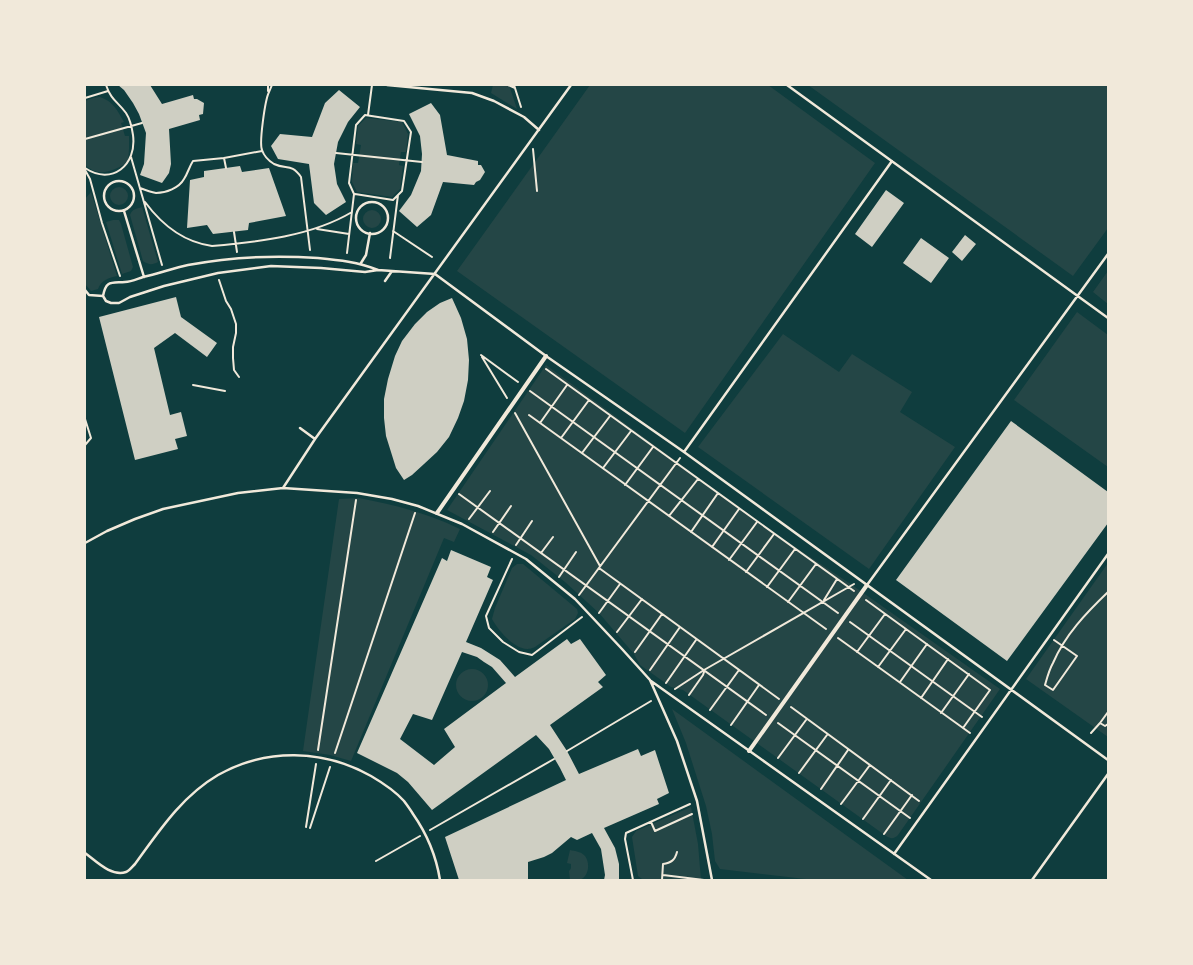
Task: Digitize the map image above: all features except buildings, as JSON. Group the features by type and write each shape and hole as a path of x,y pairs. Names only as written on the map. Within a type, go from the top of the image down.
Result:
{"street":[{"path":"437,514 546,356"},
{"path":"749,751 867,585"}],"lane":[{"path":"387,85 472,93 494,101 524,117 539,130"},
{"path":"283,488 315,439 571,85"},
{"path":"787,85 1108,318"},
{"path":"684,452 892,161"},
{"path":"122,180 130,185 133,190 134,200 124,210 114,210 106,204 104,199 105,189 112,182 122,180"},
{"path":"373,202 383,206 388,221 383,230 373,234 370,233 360,228 356,218 363,205 373,202"},
{"path":"124,210 144,277"},
{"path":"361,264 366,255 370,233"},
{"path":"867,585 1108,254"},
{"path":"378,270 346,261 311,258 271,256 214,261 186,266 126,282 110,282 104,289 103,296 110,303 120,303 130,297 164,286 218,273 271,266 435,274 1108,760"},
{"path":"385,281 392,271"},
{"path":"85,290 88,296"},
{"path":"85,299 88,296 103,296"},
{"path":"300,428 315,439"},
{"path":"85,543 135,518 163,509 238,493 283,488 357,493 418,506 465,525 526,559 575,599 650,680 930,880"},
{"path":"894,854 1108,554"},
{"path":"650,680 677,741 697,801 712,880"},
{"path":"85,853 110,871 127,872 176,809 198,789 218,775 235,767 278,755 317,757 355,767 386,785 404,801 425,833 435,856 440,880"},
{"path":"1032,880 1108,774"}],"path":[{"path":"85,169 101,175 120,171 126,166 131,155 133,144 131,126 127,115 111,97 106,85"},
{"path":"268,85 260,148 266,158 275,165 290,167 296,170 301,177 310,250"},
{"path":"268,93 272,85"},
{"path":"368,116 372,85"},
{"path":"508,85 516,89"},
{"path":"514,85 524,117"},
{"path":"85,98 108,91"},
{"path":"347,253 354,194 349,183 356,125 365,115 404,121 410,132 402,190 393,200 354,194"},
{"path":"85,139 142,123"},
{"path":"532,140 538,192"},
{"path":"140,188 157,193 178,187 185,179 193,161 262,151"},
{"path":"336,153 422,162"},
{"path":"131,155 162,265"},
{"path":"224,158 226,168"},
{"path":"85,169 90,179 102,223 120,276"},
{"path":"390,258 398,195"},
{"path":"145,202 151,211 177,234 202,245 212,246 280,237 308,231 352,212"},
{"path":"314,229 349,234"},
{"path":"393,231 432,257"},
{"path":"234,232 236,252"},
{"path":"218,273 223,292 236,324 233,358 234,370 239,378"},
{"path":"919,800 599,567 481,355 988,721"},
{"path":"540,365 990,690 962,728"},
{"path":"193,385 225,391"},
{"path":"540,423 567,385"},
{"path":"561,438 588,400"},
{"path":"529,416 970,734"},
{"path":"582,454 610,416"},
{"path":"85,419 91,438 85,445"},
{"path":"603,468 631,430"},
{"path":"625,485 653,447"},
{"path":"575,599 684,452"},
{"path":"669,516 698,479"},
{"path":"453,489 916,823"},
{"path":"465,525 490,491"},
{"path":"306,826 357,493"},
{"path":"691,532 718,493"},
{"path":"310,828 418,506"},
{"path":"488,538 511,506"},
{"path":"712,547 739,509"},
{"path":"532,522 513,552 486,616 489,628 518,652 532,655 588,612"},
{"path":"729,560 757,522"},
{"path":"746,572 774,534"},
{"path":"541,553 553,537"},
{"path":"767,587 795,549"},
{"path":"555,583 576,552"},
{"path":"788,602 816,564"},
{"path":"823,602 837,579"},
{"path":"668,693 704,670 860,580"},
{"path":"595,620 620,584"},
{"path":"1049,637 1062,646 1076,656 1053,690 1045,685 1053,663 1062,646 1069,633 1108,592"},
{"path":"613,638 642,599"},
{"path":"631,658 662,614"},
{"path":"857,652 885,614"},
{"path":"646,676 680,627"},
{"path":"878,667 906,629"},
{"path":"662,689 697,639"},
{"path":"900,682 927,644"},
{"path":"921,698 948,659"},
{"path":"689,695 703,675 704,670"},
{"path":"710,710 739,670"},
{"path":"941,712 969,674"},
{"path":"731,725 759,684"},
{"path":"567,751 658,697"},
{"path":"1091,733 1108,712"},
{"path":"778,758 806,719"},
{"path":"1100,723 1105,726 1108,724"},
{"path":"799,773 828,734"},
{"path":"821,789 849,750"},
{"path":"376,861 554,759"},
{"path":"841,804 870,765"},
{"path":"862,819 891,780"},
{"path":"884,834 912,795"},
{"path":"633,880 626,835 697,801"},
{"path":"652,822 655,830 694,813"},
{"path":"662,880 663,864 671,862 677,852"},
{"path":"663,875 704,880"}],"shaded area":[{"path":"493,85 509,85 517,109 491,93"},
{"path":"590,85 768,85 875,163 685,433 457,271"},
{"path":"808,85 1108,85 1108,228 1073,276"},
{"path":"100,97 109,101 115,107 124,122 121,123 125,136 129,136 128,162 106,172 90,169 85,165 85,101"},
{"path":"366,118 402,122 408,134 406,152 401,152 399,165 403,166 400,189 392,197 357,192 352,182 353,163 358,163 361,145 356,144 358,126"},
{"path":"119,187 125,190 128,196 125,202 119,205 113,202 110,196 113,190"},
{"path":"91,192 117,276 106,280 101,283 98,289 91,291 85,284 85,199"},
{"path":"142,207 158,262 152,264 143,261 130,215 133,210"},
{"path":"372,210 378,213 381,219 378,225 372,228 366,225 363,219 366,213"},
{"path":"119,220 121,224 133,267 131,271 122,274 106,222"},
{"path":"1108,271 1108,304 1093,292"},
{"path":"1077,312 1108,335 1108,467 1014,400"},
{"path":"783,334 839,372 852,354 912,392 900,412 955,447 869,569 698,447"},
{"path":"546,365 761,524 852,585 1000,689 897,836 889,838 683,690 671,687 640,665 634,654 599,613 565,582 531,555 447,510"},
{"path":"359,498 411,510 460,529 454,542 444,538 351,761 330,755 303,751 339,499"},
{"path":"1108,563 1108,737 1026,679"},
{"path":"517,564 523,564 577,609 578,613 575,619 534,647 528,649 511,642 492,619 512,568"},
{"path":"472,669 478,670 483,674 487,679 487,691 483,696 478,700 472,701 466,700 461,696 457,691 456,685 457,679 461,674 466,670"},
{"path":"672,709 908,880 814,880 720,869 715,861 706,806 686,743"},
{"path":"691,807 698,844 701,880 642,879 638,876 632,837 636,831"},
{"path":"570,850 582,854 587,859 588,867 585,877 582,879 570,880 569,871 571,864 567,863"}]}
